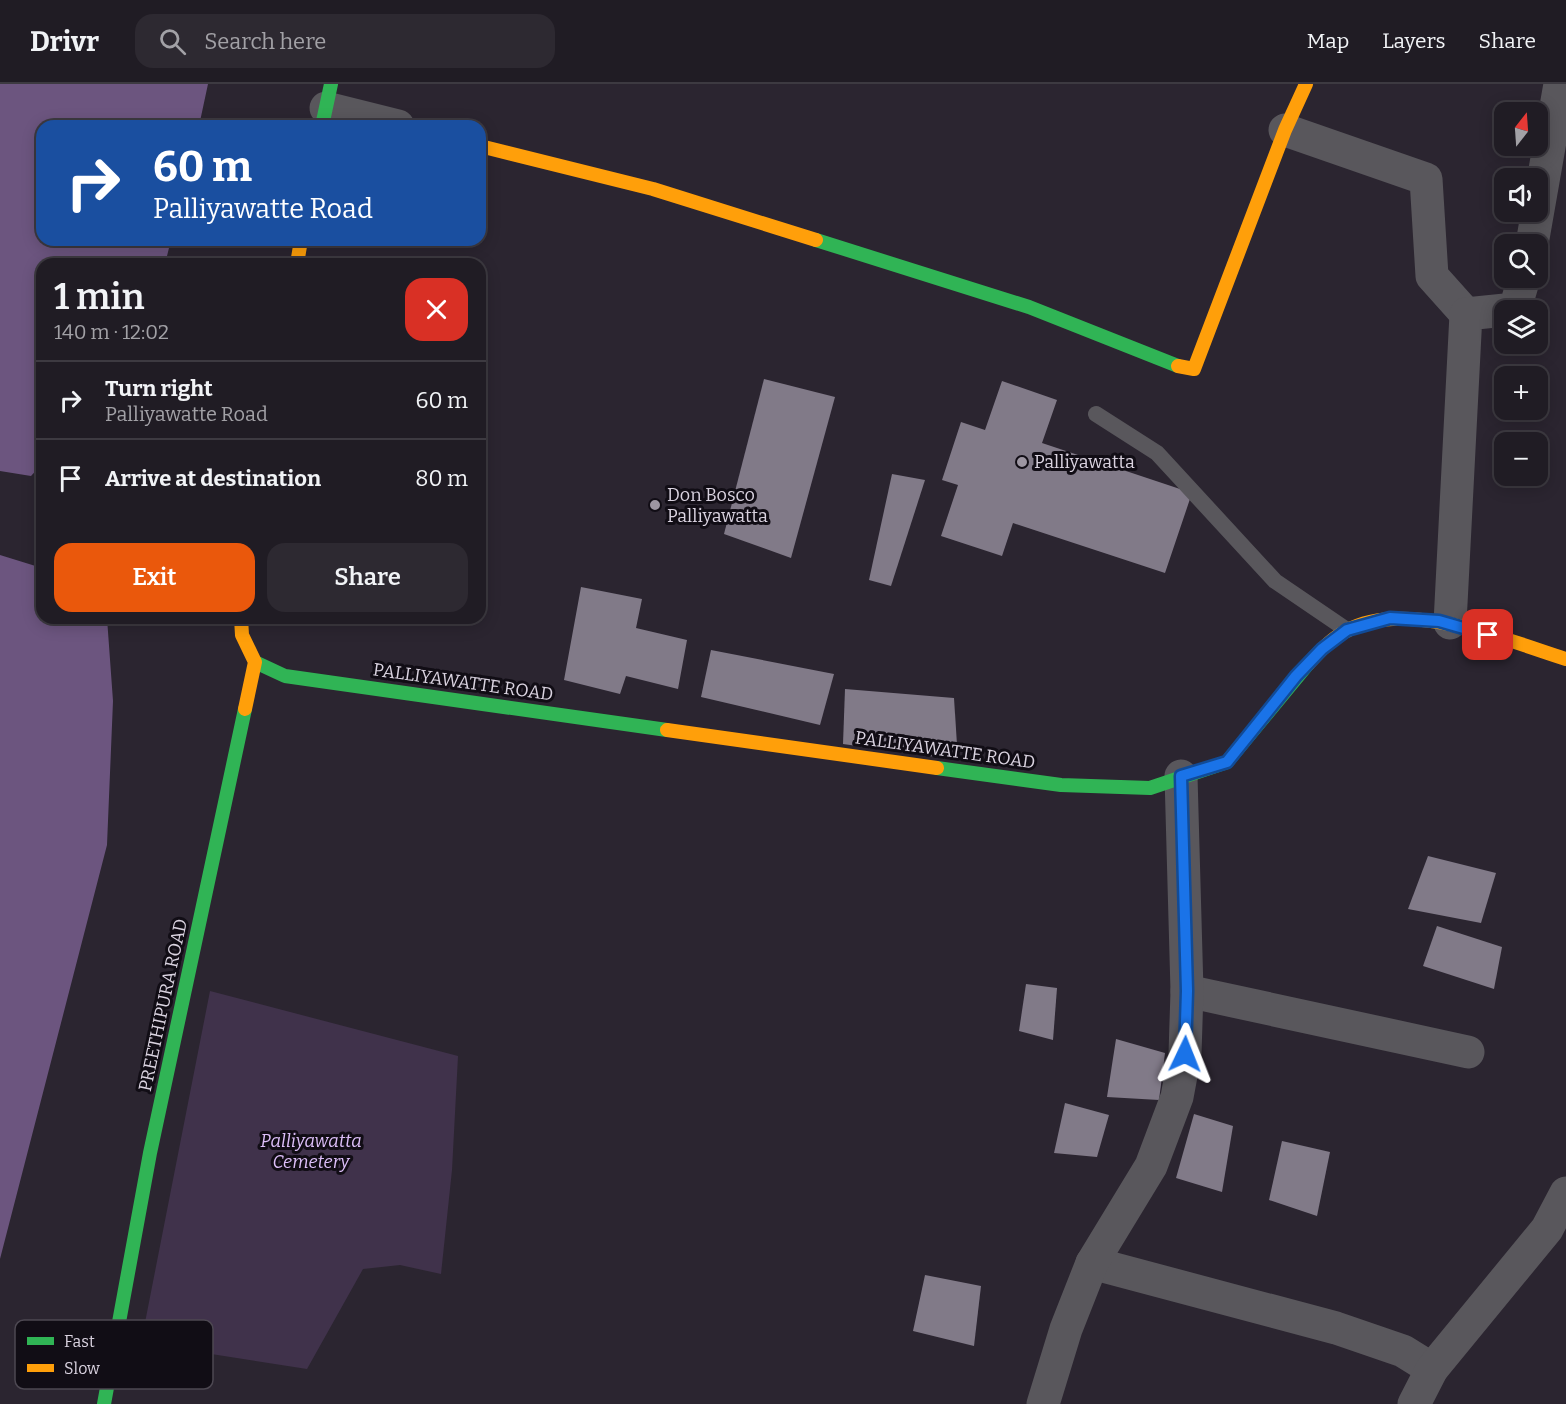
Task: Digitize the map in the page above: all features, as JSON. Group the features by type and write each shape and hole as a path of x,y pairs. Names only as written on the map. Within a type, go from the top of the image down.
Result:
{"street":[{"path":"486,147 653,189 1029,306 1187,369 1194,369 1285,130 1306,84"},
{"path":"1534,234 1560,84"},
{"path":"326,106 376,120"},
{"path":"1285,130 1426,179 1432,276 1466,314 1450,623"},
{"path":"1466,314 1515,309 1521,288"},
{"name":"PALLIYAWATTE ROAD","path":"255,662 285,676 1061,785 1150,788 1227,762 1296,676 1322,649 1347,630 1390,618 1450,623 1566,659"},
{"path":"241,624 242,635 255,662"},
{"name":"PREETHIPURA ROAD","path":"119,1320 150,1154 255,662"},
{"path":"1043,1404 1066,1329 1092,1263 1151,1166 1177,1097 1185,1054 1187,991 1181,776"},
{"path":"1187,991 1468,1052"},
{"path":"1414,1404 1432,1369 1548,1229 1566,1193"},
{"path":"1092,1263 1336,1328 1403,1351 1432,1369"},
{"name":"PREETHIPURA ROAD","path":"104,1404 107,1389"}],"lane":[{"path":"1096,414 1157,453 1275,581 1347,630"}],"green space":[{"name":"Palliyawatta Cemetery","path":"210,991 458,1056 452,1170 441,1274 400,1265 363,1269 307,1369 213,1354 213,1320 146,1320"}],"shaded area":[{"path":"0,84 208,84 200,120 36,120 36,246 170,246 166,258 36,258 36,471 31,476 0,471"},
{"path":"0,555 36,566 36,624 107,624 113,701 107,845 0,1259"}],"building":[{"path":"764,379 835,397 791,558 724,534"},
{"name":"Palliyawatta","path":"1002,381 1057,400 1042,443 1192,493 1165,573 1013,523 1002,556 941,536 958,485 942,480 961,422 985,430"},
{"path":"892,474 925,480 891,586 869,580"},
{"path":"581,587 642,599 636,628 687,640 678,689 626,676 620,694 564,680"},
{"path":"711,650 834,674 820,725 701,697"},
{"path":"845,689 954,698 958,760 843,744"},
{"path":"1428,856 1496,873 1481,923 1408,909"},
{"path":"1437,926 1502,947 1494,989 1423,966"},
{"path":"1026,984 1057,988 1053,1040 1019,1031"},
{"path":"1116,1039 1165,1053 1159,1100 1107,1097"},
{"path":"1065,1103 1109,1115 1097,1157 1054,1153"},
{"path":"1194,1114 1233,1126 1222,1192 1176,1178"},
{"path":"1282,1141 1330,1152 1317,1216 1269,1200"},
{"path":"925,1275 981,1286 974,1346 913,1331"}],"traffic: fast":[{"path":"323,120 331,84"},
{"path":"816,240 1029,307 1178,366"},
{"path":"255,662 285,676 667,730"},
{"path":"937,768 1061,785 1150,788 1227,762 1308,664"},
{"path":"119,1320 150,1153 245,709"},
{"path":"104,1404 107,1389"}],"traffic: slow":[{"path":"1178,366 1194,369 1285,130 1306,84"},
{"path":"486,147 653,189 816,240"},
{"path":"298,258 300,246"},
{"path":"1308,664 1330,642 1346,631 1370,622 1397,619 1426,620 1486,633 1566,659"},
{"path":"241,624 242,635 255,662 245,709"},
{"path":"667,730 937,768"}],"place":[{"name":"Palliyawatta","path":"1022,462"},
{"name":"Don Bosco Palliyawatta","path":"655,505"}],"route":[{"path":"1185,1054 1187,991 1181,776 1227,762 1296,676 1322,649 1347,630 1390,618 1439,621 1488,635"}]}
